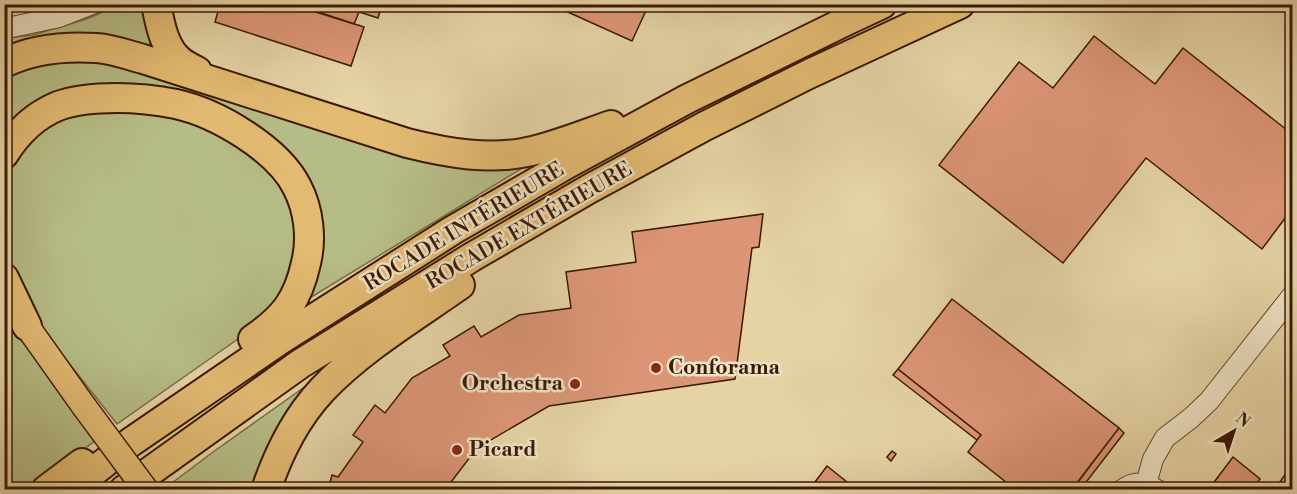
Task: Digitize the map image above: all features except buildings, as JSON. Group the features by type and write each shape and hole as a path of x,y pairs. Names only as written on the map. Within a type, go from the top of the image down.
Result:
{"highway":[{"path":"156,4 170,51 179,61 211,81"},
{"name":"ROCADE INTÉRIEURE","path":"70,489 131,442 270,347 444,236 569,163 687,99 882,4"},
{"name":"ROCADE EXTÉRIEURE","path":"124,489 300,364 472,257 589,189 705,126 809,74 960,4"},
{"path":"4,63 37,51 63,48 97,48 113,51 407,143 467,155 530,152 687,99"},
{"path":"4,154 34,120 59,106 93,98 135,98 178,105 215,118 252,139 280,164 297,187 307,215 309,249 302,280 295,298 284,314 271,327 202,374 46,489"},
{"path":"266,489 284,445 301,416 321,391 347,367 481,271 598,201 705,126"},
{"path":"4,278 27,326"},
{"path":"146,489 199,450 230,413"}],"main road":[{"path":"4,296 146,489"}],"street":[{"path":"4,27 59,17 92,4"},
{"path":"1122,489 1136,483 1152,487 1153,459 1165,438 1191,418 1209,400 1293,296"}],"green space":[{"path":"151,4 171,61 5,59 5,38 33,35 89,18 118,5"},
{"path":"65,53 534,161 305,301 285,153 96,90 5,143 5,70"},
{"path":"92,110 169,112 247,146 294,198 300,235 290,289 255,327 117,424 45,333 6,256 5,245 4,187 6,176 30,139 55,122"},
{"path":"4,317 96,440 31,489 5,489"},
{"path":"358,349 261,489 164,489 213,452"}],"place":[{"name":"Conforama","path":"656,368"},
{"name":"Orchestra","path":"575,384"},
{"name":"Picard","path":"457,450"}]}
